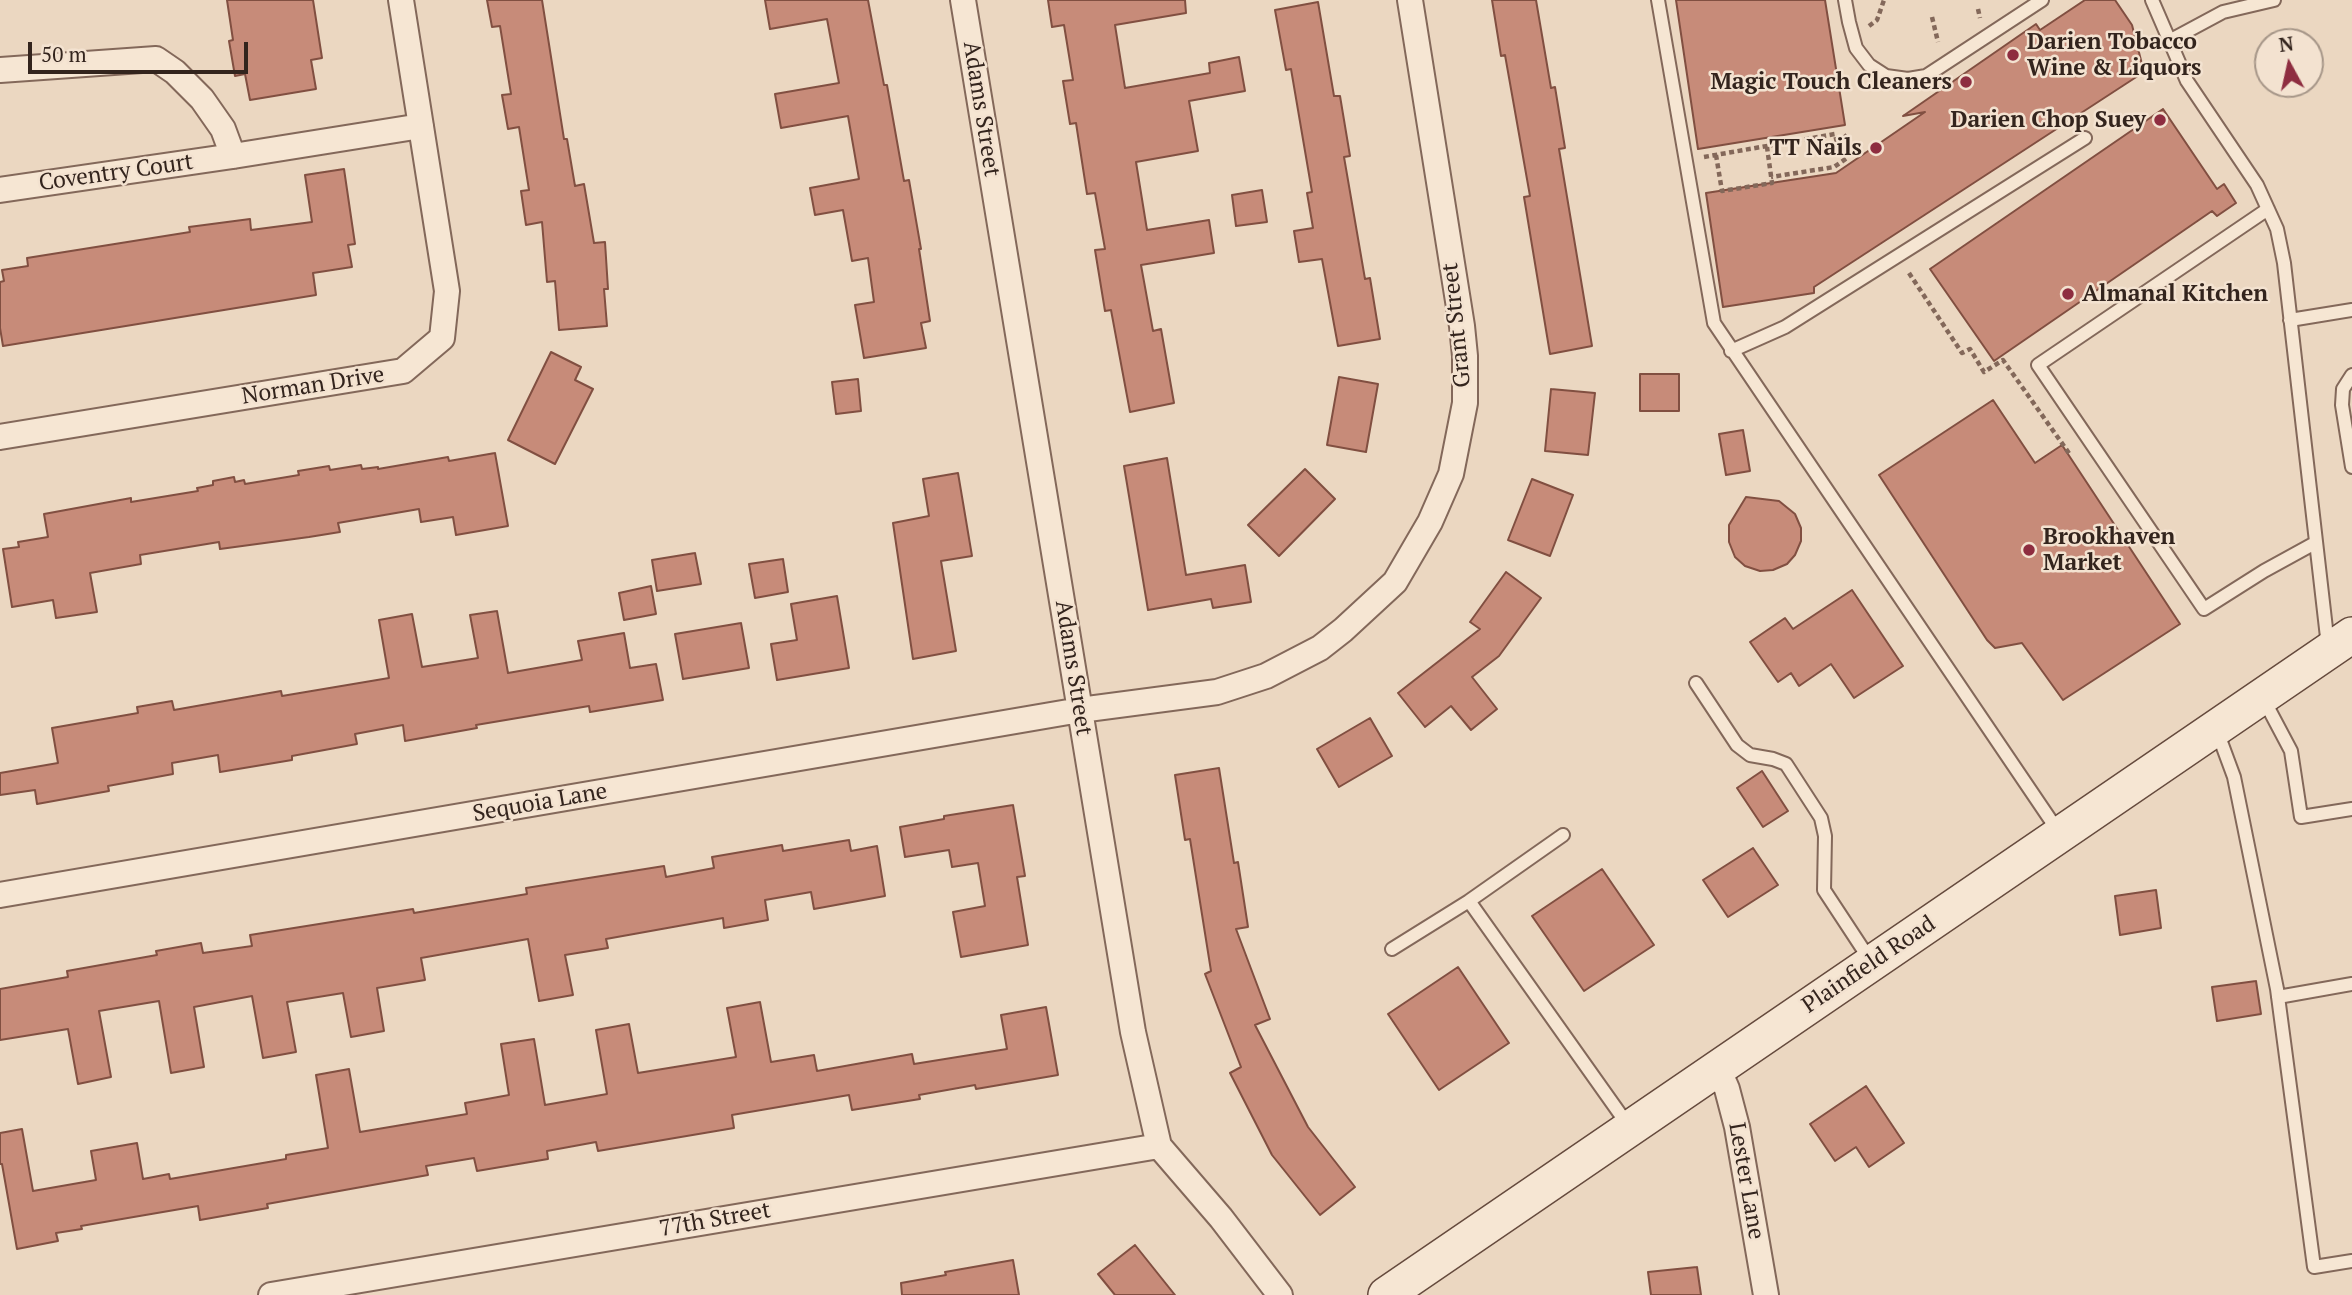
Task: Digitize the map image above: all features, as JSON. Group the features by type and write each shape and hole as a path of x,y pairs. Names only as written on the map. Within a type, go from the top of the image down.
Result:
{"main road":[{"name":"Plainfield Road","path":"1386,1295 2340,643"}],"street":[{"name":"Norman Drive","path":"0,438 403,371 442,338 447,291 401,0"},
{"name":"Adams Street","path":"963,0 1133,1032 1159,1146 1280,1295"},
{"name":"Grant Street","path":"1080,710 1217,692 1266,676 1320,648 1395,582 1430,522 1451,474 1456,454 1465,403 1465,356 1410,0"},
{"path":"0,70 156,59 175,72 202,99 223,129 233,156"},
{"name":"Coventry Court","path":"0,190 421,126"},
{"name":"Sequoia Lane","path":"0,895 1080,710"},
{"name":"Lester Lane","path":"1718,1068 1727,1089 1737,1127 1766,1295"},
{"name":"77th Street","path":"271,1295 1159,1146"}],"lane":[{"path":"1658,0 1714,323 2060,835"},
{"path":"1845,0 1856,48 1869,65 1886,76 1908,79 1926,76 2042,0"},
{"path":"2152,0 2187,81 2257,185 2277,229 2315,543 2340,643"},
{"path":"2169,41 2222,12 2235,0"},
{"path":"2222,12 2274,0"},
{"path":"1731,351 1785,327 2085,138"},
{"path":"2268,209 2038,365 2204,609 2264,570 2315,543"},
{"path":"2290,320 2352,310"},
{"path":"2352,375 2343,389 2342,405 2352,467"},
{"path":"1696,683 1737,745 1750,755 1773,758 1787,765 1821,818 1825,836 1824,890 1872,963"},
{"path":"2262,697 2291,751 2301,817 2352,808"},
{"path":"2216,728 2234,777 2278,997 2314,1267 2352,1261"},
{"path":"1392,949 1469,901 1563,835"},
{"path":"1469,901 1631,1128"},
{"path":"2278,997 2352,984"}],"path":[{"path":"1877,20 1884,0"},
{"path":"1932,17 1938,43"},
{"path":"1686,161 1835,134 1847,158 1835,167 1771,177"},
{"path":"1837,142 1847,135"},
{"path":"1716,155 1722,191 1772,183 1766,146"},
{"path":"1915,265 1908,272 1962,352 1970,349 1984,372 2003,360 2079,467"}],"building":[{"path":"227,0 313,0 322,58 311,60 316,89 250,100 245,74 235,76 229,41 233,40"},
{"path":"487,0 542,0 564,139 567,139 575,186 584,184 594,243 605,242 608,289 604,289 607,326 559,330 555,281 547,282 542,222 526,225 521,191 529,190 519,127 508,129 502,95 511,94 500,26 492,27"},
{"path":"765,0 868,0 904,181 909,180 921,249 930,321 921,323 926,348 864,358 855,305 874,302 868,258 852,261 843,210 815,215 810,188 859,179 848,116 781,128 775,94 839,83 827,19 770,29"},
{"path":"1048,0 1185,0 1186,13 1115,25 1125,88 1210,73 1209,63 1239,57 1245,91 1189,101 1198,151 1136,162 1147,230 1209,220 1214,253 1141,265 1153,331 1161,329 1174,403 1130,412 1111,310 1105,311 1095,250 1105,249 1095,193 1087,194 1076,123 1070,124 1063,81 1073,80 1064,25 1052,27"},
{"path":"1492,0 1536,0 1551,88 1555,87 1565,148 1559,149 1592,346 1550,354 1524,197 1530,196 1505,55 1501,56"},
{"path":"1676,0 1825,0 1845,125 1698,149"},
{"path":"2085,0 2115,0 2132,25 2144,72 1814,287 1814,293 1723,307 1706,193 1836,173 1925,112 1903,116 2036,24 2040,30"},
{"path":"1318,2 1334,96 1340,96 1350,156 1344,157 1365,279 1370,278 1380,339 1338,346 1322,259 1299,262 1294,231 1313,228 1307,193 1312,192 1291,69 1286,70 1275,10"},
{"path":"2163,109 2217,189 2224,184 2236,203 2217,216 2212,211 1994,361 1930,269"},
{"path":"344,169 355,244 348,245 352,267 313,273 316,295 3,346 0,328 0,282 4,281 2,270 28,266 27,258 190,232 189,227 250,219 251,230 312,222 305,175"},
{"path":"1262,190 1267,222 1236,226 1232,195"},
{"path":"551,352 581,367 575,380 593,389 555,464 508,440"},
{"path":"1640,374 1679,374 1679,411 1640,411"},
{"path":"1339,377 1378,384 1366,452 1327,445"},
{"path":"858,379 861,411 836,414 832,382"},
{"path":"1551,389 1595,393 1588,455 1545,451"},
{"name":"Brookhaven Market","path":"1993,400 2035,463 2062,445 2180,624 2063,700 2022,643 1995,648 1987,640 1879,475"},
{"path":"1743,430 1750,471 1726,475 1719,434"},
{"path":"495,453 508,526 456,535 453,517 421,522 419,509 338,523 340,532 220,549 219,542 140,555 141,564 90,573 97,612 56,618 53,600 12,607 3,549 19,547 18,542 48,537 44,514 131,498 131,502 198,491 197,488 213,485 213,481 234,477 235,482 244,480 245,484 299,475 298,471 329,466 330,470 361,465 362,469 378,469 448,457 449,461"},
{"path":"1167,458 1186,575 1245,565 1251,602 1213,608 1211,599 1148,610 1124,466"},
{"path":"1305,469 1335,499 1279,556 1248,525"},
{"path":"958,473 972,556 941,561 956,651 913,659 893,523 929,516 923,479"},
{"path":"1532,479 1573,495 1550,556 1508,540"},
{"path":"1746,497 1779,501 1795,514 1801,528 1801,541 1795,555 1787,564 1773,570 1760,571 1745,566 1735,557 1729,542 1729,525"},
{"path":"695,553 701,584 657,591 652,560"},
{"path":"783,559 788,592 755,598 749,564"},
{"path":"1506,572 1541,598 1499,656 1472,677 1497,709 1471,730 1451,706 1425,727 1398,693 1480,629 1470,622"},
{"path":"651,586 656,614 624,620 619,593"},
{"path":"1852,590 1903,666 1854,698 1831,664 1799,686 1791,673 1778,682 1750,642 1785,618 1793,629"},
{"path":"837,596 849,668 777,680 771,644 797,640 791,604"},
{"path":"497,611 508,673 582,660 578,641 624,633 630,668 656,664 663,700 590,712 589,706 476,725 477,728 405,741 403,725 355,734 357,744 292,756 292,760 220,772 218,755 172,763 173,774 108,786 109,791 37,804 35,790 0,795 0,773 58,763 52,728 138,713 137,707 172,701 174,710 281,691 282,696 389,678 379,620 412,614 422,667 478,658 470,615"},
{"path":"741,623 749,668 683,679 675,634"},
{"path":"1370,718 1392,756 1339,787 1317,749"},
{"path":"1219,768 1234,863 1238,862 1248,927 1236,929 1270,1019 1255,1025 1308,1127 1355,1187 1320,1215 1272,1155 1230,1073 1241,1067 1205,974 1211,971 1190,839 1185,840 1175,775"},
{"path":"1762,771 1788,811 1763,827 1737,788"},
{"path":"1013,805 1025,876 1017,877 1028,945 961,957 953,912 985,906 978,863 952,867 949,850 905,857 900,827 944,819 944,816"},
{"path":"849,840 851,851 877,846 885,896 814,909 811,892 765,900 768,920 724,928 723,918 606,939 608,948 565,955 573,995 539,1001 528,939 421,958 425,980 377,988 384,1031 351,1037 343,993 287,1002 296,1052 263,1058 252,996 194,1007 204,1067 171,1073 159,1001 99,1011 111,1077 78,1084 68,1029 0,1040 0,989 68,977 67,971 157,955 156,951 201,943 203,953 252,946 250,935 413,909 414,913 527,894 526,888 664,866 666,877 714,868 712,857 782,845 783,851"},
{"path":"1753,848 1778,885 1728,917 1703,880"},
{"path":"1602,869 1654,945 1584,991 1532,916"},
{"path":"2156,890 2161,928 2120,935 2115,896"},
{"path":"1458,967 1509,1043 1439,1090 1388,1014"},
{"path":"2256,981 2261,1014 2217,1021 2212,987"},
{"path":"760,1002 771,1062 814,1055 817,1071 912,1054 914,1064 1007,1049 1001,1015 1046,1007 1058,1075 976,1089 975,1085 919,1095 920,1099 852,1110 849,1095 732,1115 734,1128 598,1151 596,1142 547,1151 548,1159 477,1171 474,1158 426,1166 428,1175 267,1204 268,1208 200,1220 198,1206 81,1226 82,1229 56,1233 58,1241 17,1249 0,1164 0,1133 22,1129 33,1191 96,1180 91,1151 137,1143 143,1179 169,1174 170,1179 286,1159 286,1155 328,1148 316,1075 349,1069 360,1132 467,1114 465,1103 509,1095 501,1044 534,1039 545,1105 607,1094 596,1030 629,1024 638,1073 736,1057 727,1008"},
{"path":"1866,1086 1904,1143 1869,1167 1856,1147 1835,1161 1810,1124"},
{"path":"1135,1245 1175,1295 1115,1295 1098,1274"},
{"path":"1013,1260 1019,1295 902,1295 901,1283"},
{"path":"1697,1267 1701,1295 1651,1295 1648,1272"}],"place":[{"name":"Darien Tobacco Wine & Liquors","path":"2013,55"},
{"name":"Magic Touch Cleaners","path":"1966,82"},
{"name":"Darien Chop Suey","path":"2160,120"},
{"name":"TT Nails","path":"1876,148"},
{"name":"Almanal Kitchen","path":"2068,294"},
{"name":"Brookhaven Market","path":"2029,550"}]}
